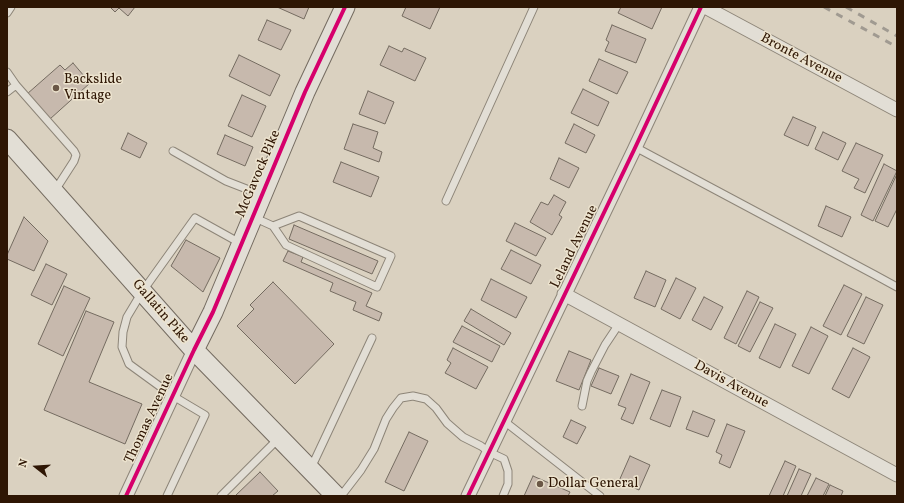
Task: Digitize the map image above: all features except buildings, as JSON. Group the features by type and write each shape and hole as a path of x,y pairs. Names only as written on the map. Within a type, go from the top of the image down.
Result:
{"main road":[{"name":"McGavock Pike","path":"194,350 213,312 305,92 345,7"},
{"name":"Gallatin Pike","path":"7,139 194,350 336,496"}],"street":[{"name":"Leland Avenue","path":"468,496 701,7"},
{"name":"Bronte Avenue","path":"705,7 897,110"},
{"name":"Davis Avenue","path":"564,294 897,475"},
{"name":"Thomas Avenue","path":"126,496 194,350"}],"lane":[{"path":"7,13 12,7"},
{"path":"446,201 534,7"},
{"path":"7,72 16,85 76,155 74,161 54,192"},
{"path":"7,92 16,85"},
{"path":"635,146 897,287"},
{"path":"172,152 226,181 262,195"},
{"path":"253,217 273,226 286,245 377,287 391,256 298,216 273,226"},
{"path":"167,496 205,415 173,396 129,364 122,347 122,332 127,317 142,292 195,218 242,244"},
{"path":"582,406 587,381 605,345 618,324"},
{"path":"310,470 372,338"},
{"path":"341,496 361,470 374,449 386,419 393,408 401,398 413,396 426,399 436,408 447,423 463,437 504,459 508,471 508,484 503,496"},
{"path":"504,421 600,496"},
{"path":"221,496 279,438"},
{"path":"586,496 590,488"}],"railway":[{"path":"824,7 897,47"},
{"path":"846,7 897,36"}],"cycle path":[{"path":"126,496 213,312 305,92 345,7"},
{"path":"468,496 701,7"}],"place":[{"name":"Backslide Vintage","path":"56,88"},
{"name":"Dollar General","path":"540,484"}]}
